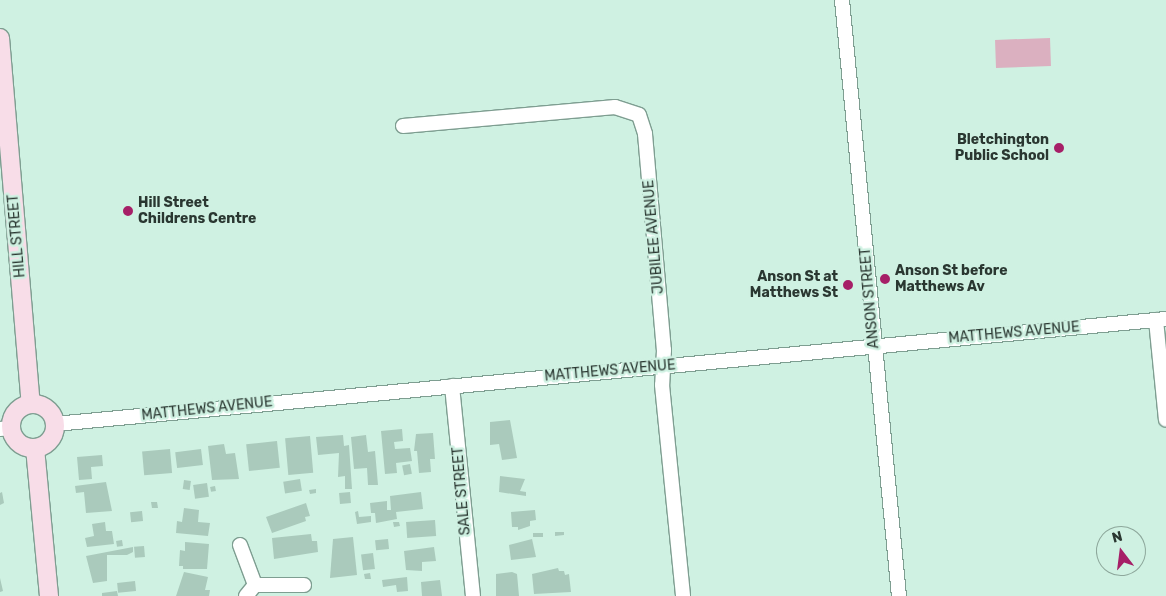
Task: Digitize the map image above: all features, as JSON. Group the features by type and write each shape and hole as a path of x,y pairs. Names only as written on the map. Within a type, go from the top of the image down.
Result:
{"main road":[{"name":"HILL STREET","path":"0,38 4,125 31,404"},
{"path":"31,404 49,412 55,424 52,437 35,448 22,445 6,428 14,415 31,404"},
{"path":"35,448 49,596"}],"street":[{"name":"ANSON STREET","path":"842,0 899,596"},
{"name":"JUBILEE AVENUE","path":"403,126 615,107 639,115 645,134 664,366 662,385 683,596"},
{"name":"MATTHEWS AVENUE","path":"55,424 1161,319"},
{"path":"1161,319 1166,420"},
{"name":"SALE STREET","path":"452,386 472,596"},
{"path":"240,545 255,585"},
{"path":"255,585 304,585"},
{"path":"246,596 255,585"}],"shaded area":[{"path":"1050,38 1051,66 996,68 995,40"}],"building":[{"path":"510,420 517,458 502,460 499,444 490,445 490,422"},
{"path":"402,429 403,441 394,442 395,449 410,448 412,461 396,463 397,473 385,474 381,431"},
{"path":"433,433 435,459 430,459 431,472 419,473 417,451 414,451 416,434"},
{"path":"343,435 344,446 349,445 352,489 345,489 345,476 338,477 339,453 318,455 316,437"},
{"path":"366,435 368,452 375,451 378,485 368,485 367,468 354,469 351,437"},
{"path":"310,436 313,473 288,475 285,438"},
{"path":"277,441 280,468 249,471 246,444"},
{"path":"224,444 226,454 235,453 239,479 212,480 208,446"},
{"path":"170,449 172,473 144,475 142,451"},
{"path":"201,449 203,465 177,468 175,452"},
{"path":"102,455 103,466 91,467 92,479 79,480 77,457"},
{"path":"410,464 412,474 404,475 402,466"},
{"path":"500,476 525,479 520,491 526,492 526,496 499,492"},
{"path":"300,479 302,491 285,494 283,482"},
{"path":"184,480 191,481 190,490 183,489"},
{"path":"106,482 112,511 86,513 84,492 76,493 75,486"},
{"path":"207,483 209,497 195,499 193,485"},
{"path":"215,486 216,491 211,492 210,487"},
{"path":"316,489 316,493 310,494 309,490"},
{"path":"2,492 4,503 0,505 0,493"},
{"path":"350,492 351,503 340,504 339,493"},
{"path":"421,492 423,509 396,512 397,519 376,523 375,513 371,513 370,503 387,501 387,510 391,510 390,496"},
{"path":"151,502 157,502 158,508 152,508"},
{"path":"306,503 310,516 305,517 306,521 272,533 266,517"},
{"path":"184,508 199,510 198,522 210,523 208,536 176,533 177,521 182,522"},
{"path":"535,510 536,520 530,521 530,526 518,530 518,527 512,527 511,512"},
{"path":"142,511 143,521 131,522 130,512"},
{"path":"358,511 359,517 371,516 371,522 357,524 355,512"},
{"path":"435,520 436,536 407,538 406,522"},
{"path":"105,522 106,531 112,531 114,544 87,547 85,538 94,536 92,524"},
{"path":"393,522 399,522 400,526 394,527"},
{"path":"555,532 564,532 564,535 555,536"},
{"path":"533,533 543,533 543,537 533,537"},
{"path":"311,534 312,541 317,541 318,552 274,559 272,538"},
{"path":"353,537 357,575 330,578 333,539"},
{"path":"388,539 389,549 376,550 375,540"},
{"path":"532,539 536,557 511,560 509,545"},
{"path":"122,540 123,546 117,547 116,541"},
{"path":"185,542 209,544 207,569 183,569 183,566 179,566 180,550 185,551"},
{"path":"144,546 145,557 135,558 134,547"},
{"path":"133,547 133,552 127,555 107,555 107,581 93,583 86,556"},
{"path":"434,547 436,561 422,562 422,571 406,570 404,551"},
{"path":"373,553 375,569 363,570 361,554"},
{"path":"558,568 559,571 564,571 565,575 569,574 571,592 534,594 532,574"},
{"path":"184,572 208,577 205,590 210,590 209,596 176,596"},
{"path":"512,572 517,574 519,596 496,596 496,574"},
{"path":"370,573 371,579 365,579 364,574"},
{"path":"407,577 408,591 397,592 396,585 383,587 382,580"},
{"path":"0,578 3,591 0,592"},
{"path":"440,580 442,596 422,596 421,582"},
{"path":"135,581 136,591 118,593 117,583"},
{"path":"117,591 118,596 102,596 102,593"}],"place":[{"name":"Bletchington Public School","path":"1059,148"},
{"name":"Hill Street Childrens Centre","path":"128,211"},
{"name":"Anson St before Matthews Av","path":"885,279"},
{"name":"Anson St at Matthews St","path":"848,285"}]}
